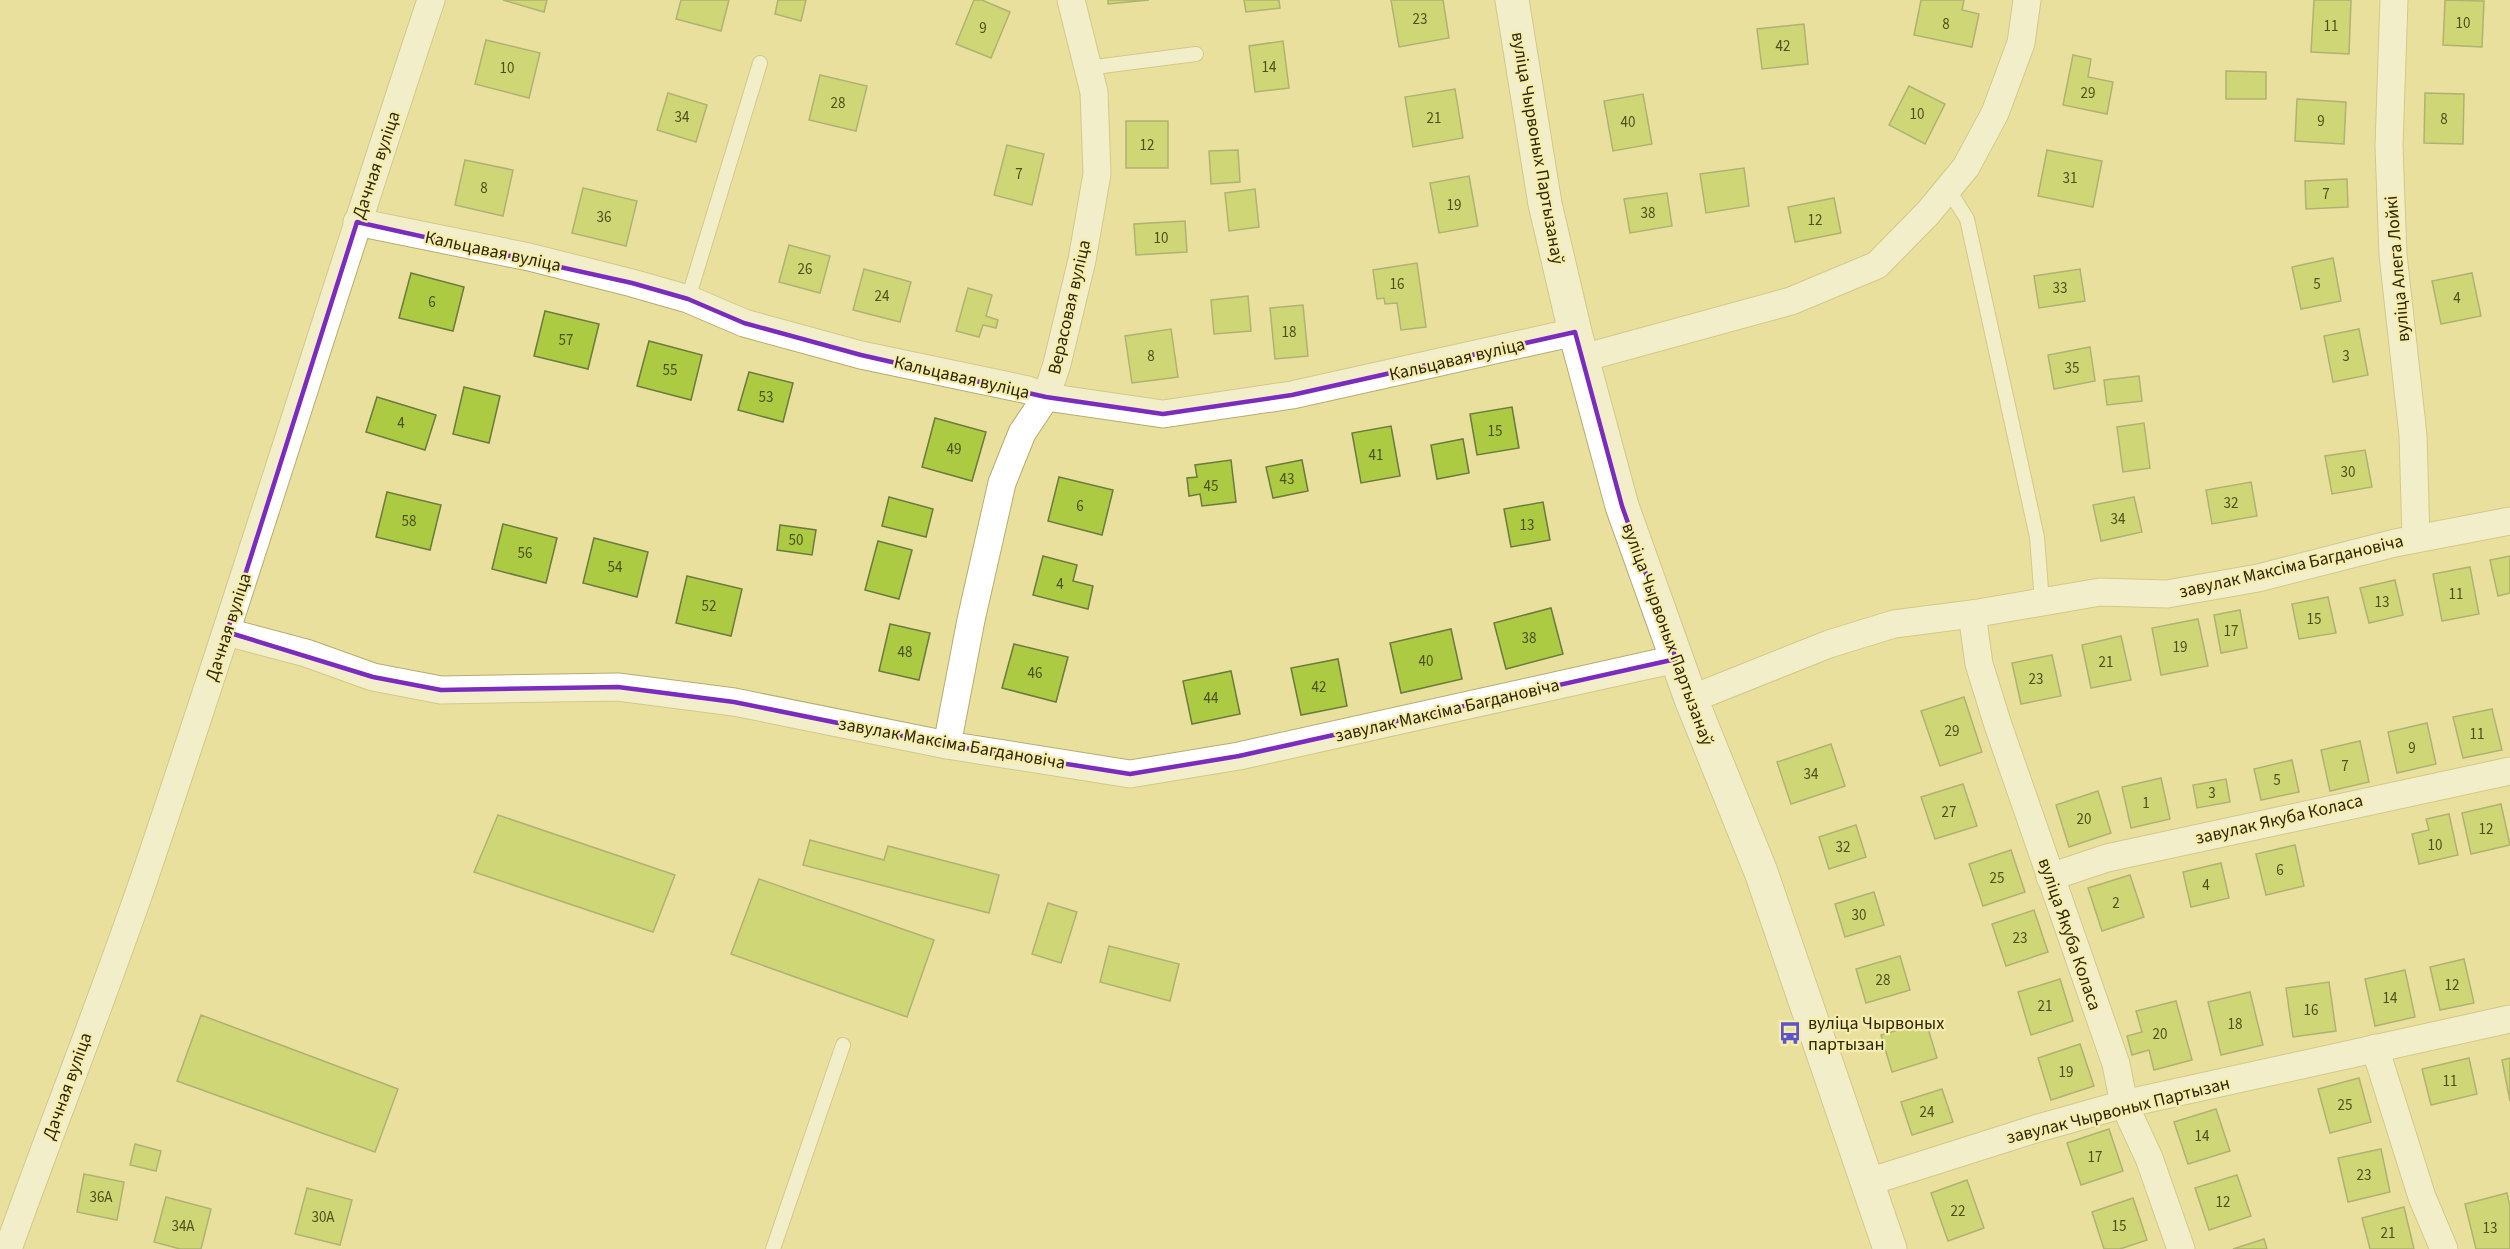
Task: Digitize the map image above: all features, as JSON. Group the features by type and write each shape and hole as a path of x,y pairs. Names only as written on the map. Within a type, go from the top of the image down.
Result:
{"street":[{"name":"Дачная вуліца","path":"8,1249 143,881 227,632 357,222 431,0"},
{"name":"Верасовая вуліца","path":"947,745 971,620 1002,483 1022,433 1046,397 1058,364 1082,260 1097,174 1094,92 1071,0"},
{"name":"вуліца Чырвоных Партызанаў","path":"1512,0 1545,204 1579,345 1622,506 1690,699 1761,872 1865,1183 1890,1249"},
{"name":"Кальцавая вуліца","path":"357,222 529,257 688,299 744,322 850,352 1028,390 1046,397 1163,414 1579,345 1791,301 1877,265 1946,192 1966,167 1995,113 2021,43 2027,0"},
{"name":"вуліца Алега Лойкі","path":"2394,0 2389,146 2392,255 2413,435 2416,538"},
{"name":"завулак Максіма Багдановіча","path":"1690,699 1829,645 1894,624 1972,614 2100,592 2167,594 2258,578 2416,538 2510,521"},
{"name":"вуліца Якуба Коласа","path":"1972,614 1979,664 2050,878 2116,1064 2124,1104 2150,1158 2181,1249"},
{"name":"завулак Максіма Багдановіча","path":"227,632 306,653 373,677 441,690 618,687 734,702 947,745 1130,774 1239,756 1676,659"},
{"name":"завулак Якуба Коласа","path":"2050,878 2107,858 2510,771"},
{"name":"завулак Чырвоных Партызан","path":"1865,1183 2035,1129 2124,1104 2510,1019"},
{"path":"2375,1048 2422,1197 2444,1249"}],"lane":[{"path":"1087,68 1196,54"},
{"path":"688,299 760,63"},
{"path":"1946,192 1955,200 1967,219 2037,537 2042,602"},
{"path":"773,1249 843,1045"}],"highlighted area":[{"path":"357,222 632,283 688,299 744,323 861,355 1046,397 1163,414 1292,395 1575,332 1622,506 1676,659 1239,756 1130,774 947,745 734,702 618,687 441,690 373,677 227,632"}],"building":[{"path":"503,0 547,0 544,12"},
{"path":"681,0 729,0 721,31 676,19"},
{"path":"778,0 806,0 801,21 775,14"},
{"path":"974,0 982,0 1010,12 991,58 956,44"},
{"path":"1108,0 1149,0 1108,4"},
{"path":"1244,0 1279,0 1280,8 1246,12"},
{"path":"1391,0 1443,0 1449,38 1399,47"},
{"path":"1921,0 1964,0 1962,10 1979,14 1972,47 1914,35"},
{"path":"2314,0 2351,0 2349,54 2311,52"},
{"path":"2445,0 2484,1 2482,47 2443,45"},
{"path":"1804,24 1808,64 1762,69 1757,29"},
{"path":"486,40 540,53 529,98 475,84"},
{"path":"1283,41 1289,88 1255,92 1249,46"},
{"path":"2073,55 2091,59 2088,77 2113,82 2107,114 2063,105"},
{"path":"2226,71 2266,72 2266,99 2226,99"},
{"path":"820,75 867,86 856,131 809,120"},
{"path":"1909,86 1945,104 1925,144 1889,125"},
{"path":"1455,89 1463,138 1413,147 1405,97"},
{"path":"668,93 707,105 696,142 657,130"},
{"path":"2425,93 2464,94 2463,144 2424,143"},
{"path":"1643,94 1652,144 1613,151 1604,101"},
{"path":"2297,99 2346,102 2344,144 2295,141"},
{"path":"1126,121 1168,121 1168,168 1126,168"},
{"path":"1007,145 1044,154 1032,205 994,195"},
{"path":"1238,150 1240,182 1211,184 1209,151"},
{"path":"2047,150 2102,161 2093,207 2038,196"},
{"path":"465,160 513,170 503,216 455,205"},
{"path":"1744,168 1749,206 1706,213 1700,174"},
{"path":"1469,176 1478,226 1439,233 1430,183"},
{"path":"2347,179 2348,207 2306,209 2305,181"},
{"path":"583,188 637,201 626,246 572,233"},
{"path":"1255,189 1259,227 1229,231 1225,193"},
{"path":"1667,193 1672,226 1630,233 1624,199"},
{"path":"1834,198 1841,233 1795,242 1788,207"},
{"path":"1185,221 1187,252 1136,255 1134,224"},
{"path":"789,245 830,256 820,293 779,282"},
{"path":"2333,258 2341,301 2301,309 2292,267"},
{"path":"1417,263 1426,327 1401,330 1397,303 1385,304 1384,298 1377,299 1373,270"},
{"path":"864,269 911,282 900,322 853,310"},
{"path":"2080,269 2085,301 2039,308 2034,276"},
{"path":"411,273 464,287 453,331 399,318"},
{"path":"2472,273 2481,316 2441,324 2432,281"},
{"path":"968,288 992,295 986,316 998,320 996,328 983,325 979,337 956,331"},
{"path":"1248,296 1251,331 1214,334 1211,300"},
{"path":"1303,305 1308,356 1275,359 1270,308"},
{"path":"545,311 599,324 588,369 534,356"},
{"path":"1171,329 1178,377 1132,383 1125,336"},
{"path":"2359,329 2368,375 2333,382 2324,336"},
{"path":"649,341 702,355 691,400 637,386"},
{"path":"2090,347 2095,381 2054,389 2048,355"},
{"path":"749,372 793,383 783,422 738,410"},
{"path":"2139,376 2142,401 2107,405 2104,380"},
{"path":"464,387 500,396 489,443 453,434"},
{"path":"377,397 436,415 425,450 366,432"},
{"path":"1512,407 1519,448 1477,455 1470,414"},
{"path":"935,418 986,432 972,481 922,467"},
{"path":"2144,423 2150,468 2123,472 2117,427"},
{"path":"1391,426 1400,476 1361,483 1352,433"},
{"path":"1463,439 1469,473 1437,479 1431,445"},
{"path":"2365,450 2372,487 2332,494 2325,456"},
{"path":"1231,460 1236,502 1202,506 1200,494 1189,496 1187,478 1197,477 1195,465"},
{"path":"1302,460 1308,491 1273,498 1266,467"},
{"path":"1059,477 1113,490 1102,535 1048,521"},
{"path":"2251,482 2257,516 2212,524 2206,490"},
{"path":"387,492 441,505 430,550 376,537"},
{"path":"889,497 933,509 926,537 882,526"},
{"path":"2134,497 2142,532 2101,541 2093,505"},
{"path":"1543,502 1550,540 1511,547 1504,509"},
{"path":"503,524 557,538 546,583 492,569"},
{"path":"780,525 816,530 812,555 777,550"},
{"path":"594,538 648,552 637,597 583,583"},
{"path":"878,541 912,550 899,599 865,590"},
{"path":"1043,556 1077,565 1073,581 1093,586 1088,609 1033,595"},
{"path":"2510,556 2510,593 2498,596 2490,560"},
{"path":"2470,567 2479,614 2442,621 2433,574"},
{"path":"687,576 742,589 731,636 676,623"},
{"path":"2395,580 2403,615 2369,623 2360,588"},
{"path":"2328,597 2336,633 2299,639 2292,604"},
{"path":"1551,608 1563,654 1506,669 1494,623"},
{"path":"2240,610 2247,648 2221,653 2214,615"},
{"path":"2198,619 2208,666 2161,675 2152,628"},
{"path":"890,624 930,633 919,680 879,671"},
{"path":"1451,629 1462,679 1401,693 1390,643"},
{"path":"2121,636 2131,680 2091,688 2082,645"},
{"path":"1014,644 1068,657 1056,702 1002,688"},
{"path":"2052,655 2061,696 2021,704 2012,663"},
{"path":"1338,659 1347,706 1301,715 1291,668"},
{"path":"1231,671 1240,714 1192,724 1183,681"},
{"path":"1964,697 1982,752 1940,766 1921,711"},
{"path":"2492,709 2502,750 2463,758 2453,717"},
{"path":"2427,723 2436,764 2397,773 2388,732"},
{"path":"2360,741 2369,782 2330,791 2321,750"},
{"path":"1831,744 1845,786 1791,804 1777,762"},
{"path":"2292,760 2299,792 2261,800 2254,769"},
{"path":"2161,778 2170,819 2131,828 2122,787"},
{"path":"2226,779 2230,802 2197,808 2193,785"},
{"path":"1963,784 1977,826 1935,839 1921,797"},
{"path":"2098,791 2111,833 2069,847 2056,805"},
{"path":"2501,804 2510,845 2471,854 2462,813"},
{"path":"2449,814 2458,855 2419,864 2412,834 2429,830 2426,819"},
{"path":"498,815 675,875 653,932 474,872"},
{"path":"1856,825 1866,857 1829,869 1819,837"},
{"path":"810,840 884,860 888,846 999,875 989,913 803,865"},
{"path":"2295,845 2304,886 2266,895 2256,854"},
{"path":"2011,850 2025,892 1983,906 1969,864"},
{"path":"2221,863 2229,898 2191,907 2183,872"},
{"path":"2130,875 2144,917 2102,931 2088,888"},
{"path":"759,879 934,940 907,1017 731,954"},
{"path":"1874,892 1884,925 1845,937 1835,904"},
{"path":"1048,903 1077,912 1061,963 1032,954"},
{"path":"2034,910 2048,952 2006,966 1992,924"},
{"path":"1109,946 1179,964 1170,1001 1100,982"},
{"path":"1900,956 1910,990 1866,1003 1856,969"},
{"path":"2464,959 2474,1003 2440,1010 2430,967"},
{"path":"2405,970 2415,1017 2375,1026 2365,979"},
{"path":"2060,979 2073,1021 2031,1035 2018,992"},
{"path":"2329,982 2336,1031 2293,1037 2286,988"},
{"path":"2250,992 2263,1045 2221,1055 2208,1002"},
{"path":"2176,1001 2192,1060 2154,1070 2149,1050 2132,1055 2127,1036 2142,1032 2136,1011"},
{"path":"201,1015 398,1089 375,1152 177,1081"},
{"path":"1926,1022 1937,1058 1892,1072 1881,1035"},
{"path":"2080,1044 2094,1086 2051,1100 2038,1058"},
{"path":"2469,1058 2477,1094 2431,1105 2422,1069"},
{"path":"2510,1058 2510,1101 2502,1060"},
{"path":"2359,1078 2371,1122 2330,1133 2318,1089"},
{"path":"1942,1089 1953,1122 1912,1135 1901,1102"},
{"path":"2216,1109 2230,1151 2188,1164 2174,1122"},
{"path":"2109,1129 2123,1171 2081,1185 2067,1143"},
{"path":"135,1144 161,1151 156,1171 130,1165"},
{"path":"2381,1149 2390,1192 2348,1202 2338,1158"},
{"path":"84,1174 124,1182 117,1220 77,1212"},
{"path":"2237,1175 2251,1216 2209,1230 2195,1188"},
{"path":"1967,1180 1984,1228 1948,1241 1931,1193"},
{"path":"307,1188 352,1200 340,1245 295,1234"},
{"path":"2507,1193 2510,1206 2510,1249 2476,1249 2465,1204"},
{"path":"166,1197 211,1209 201,1249 180,1249 154,1242"},
{"path":"2133,1198 2147,1240 2120,1249 2104,1249 2092,1212"},
{"path":"2404,1207 2414,1249 2370,1249 2362,1218"},
{"path":"2264,1239 2267,1249 2233,1249"}],"place":[{"name":"вуліца Чырвоных партызан","path":"1790,1033"}]}
